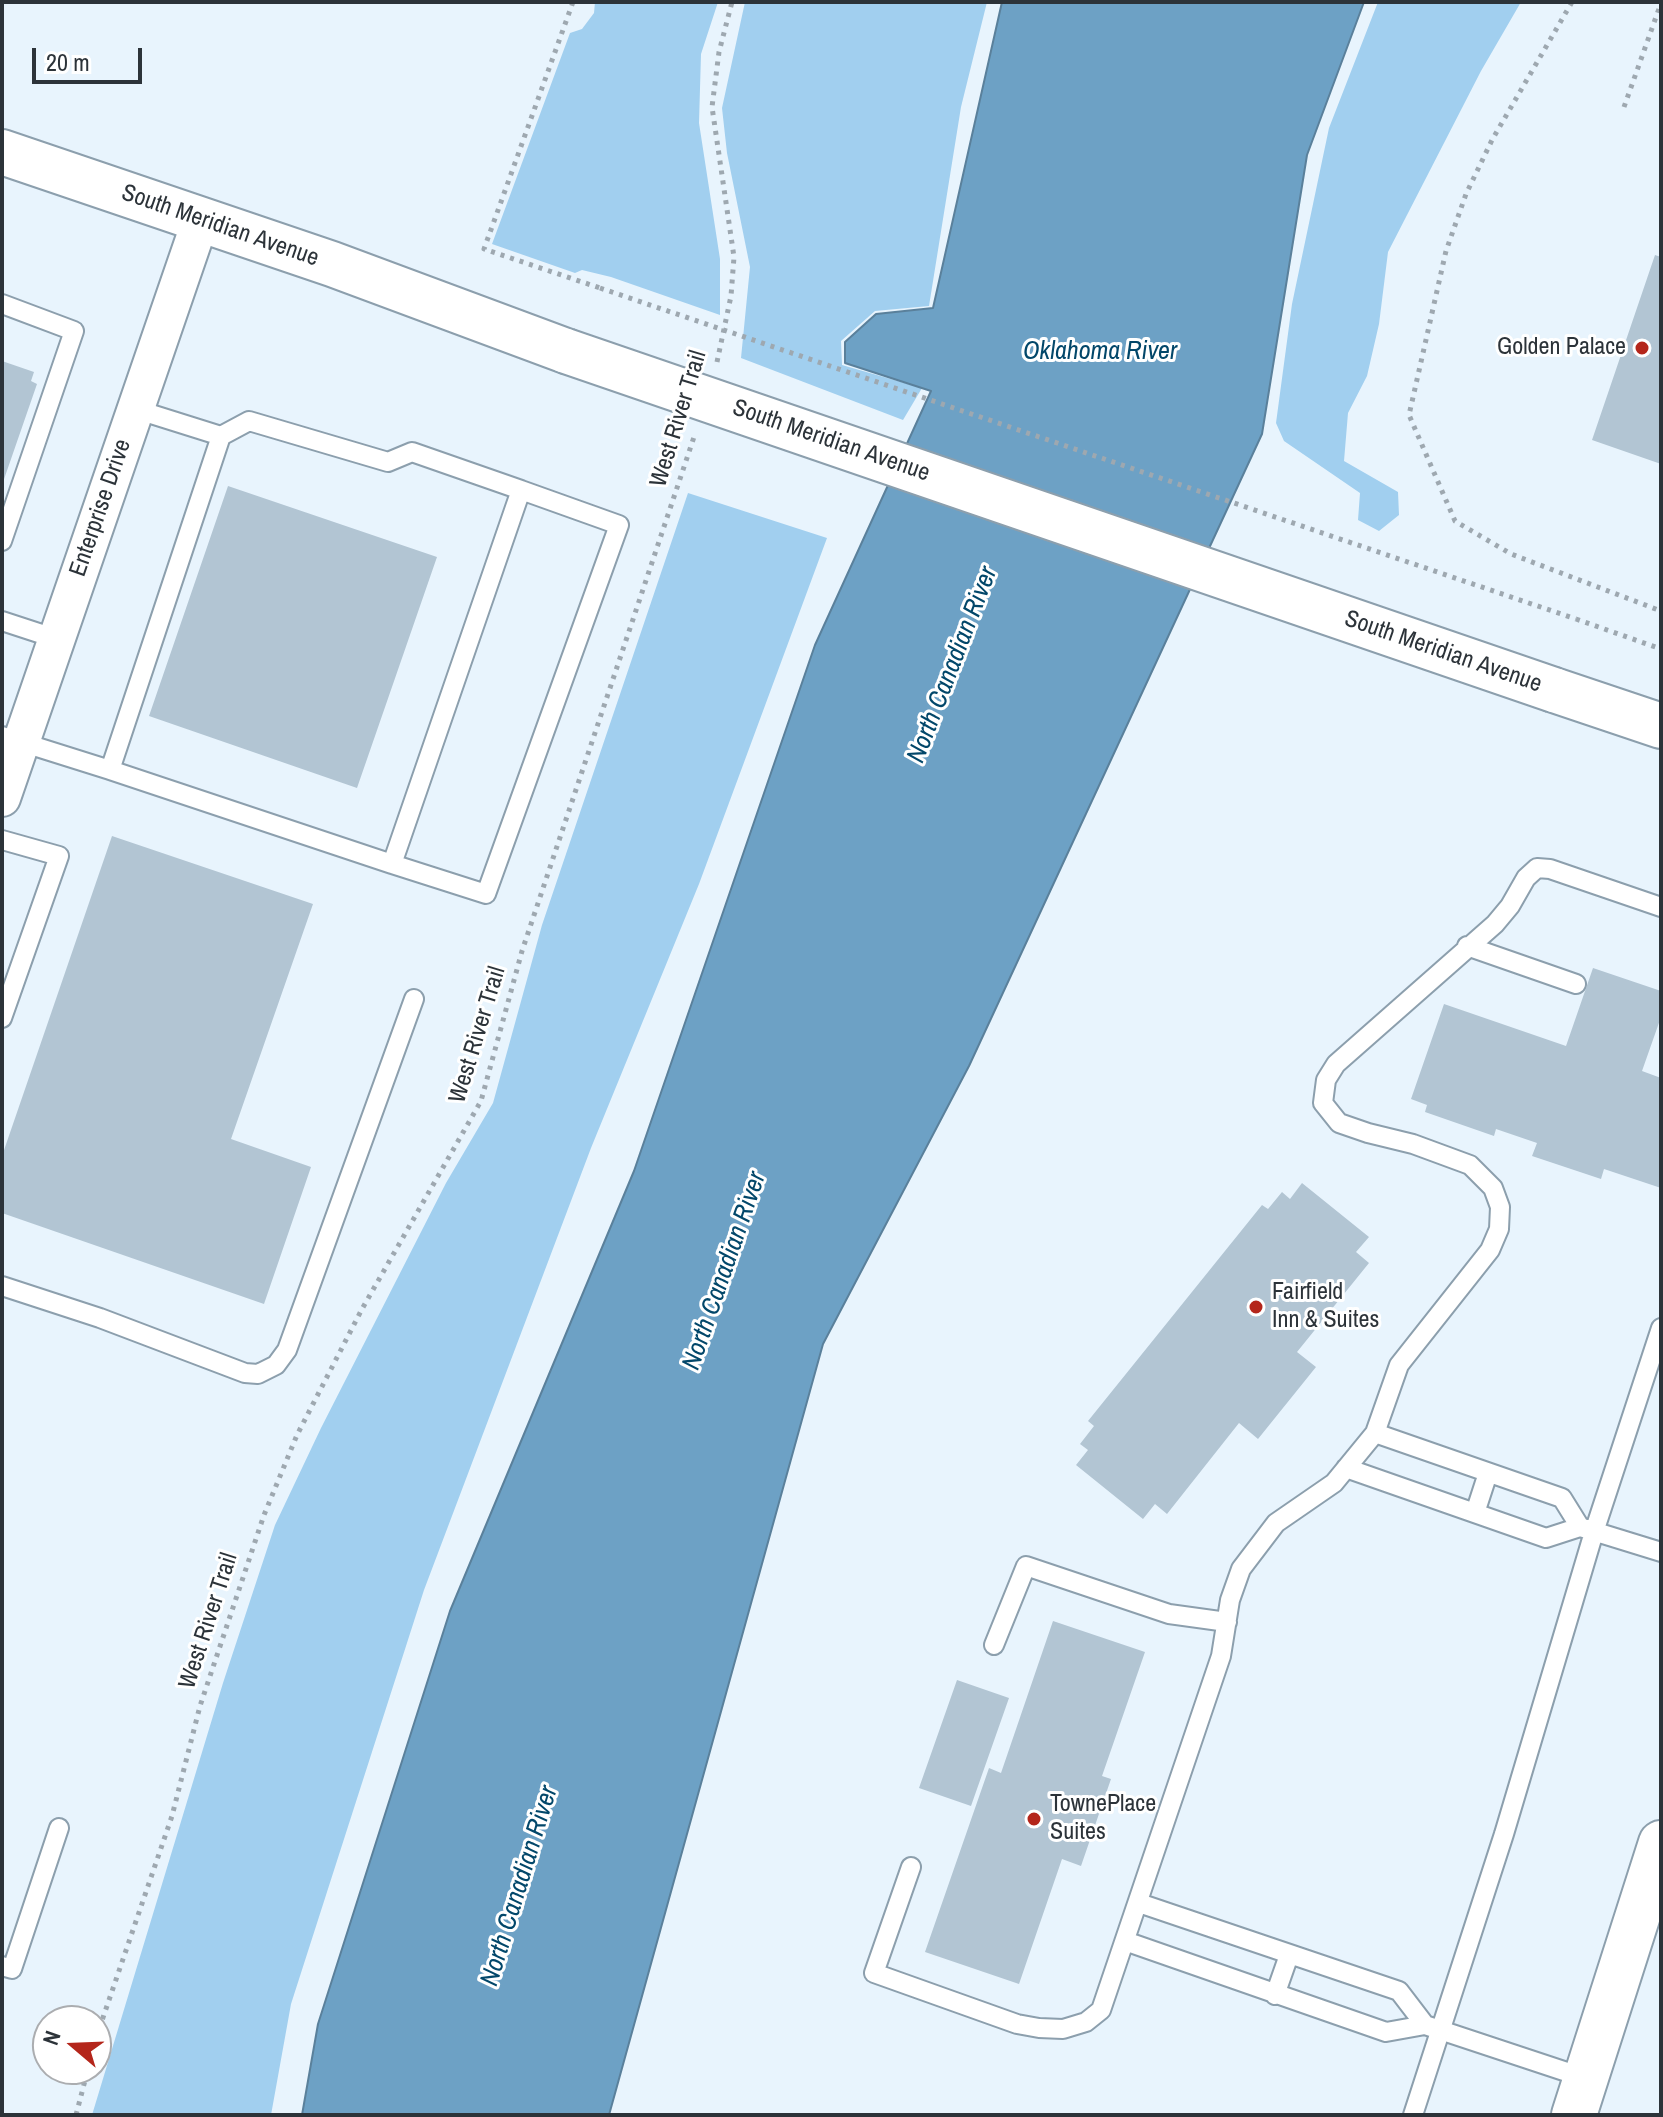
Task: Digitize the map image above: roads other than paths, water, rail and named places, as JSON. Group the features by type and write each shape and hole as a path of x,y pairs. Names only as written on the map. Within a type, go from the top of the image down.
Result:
{"main road":[{"name":"South Meridian Avenue","path":"2,152 201,219 566,351 1661,726"},
{"path":"1580,2096 1661,1843"}],"street":[{"name":"Enterprise Drive","path":"2,798 12,739 57,639 201,219"}],"lane":[{"path":"2,304 74,331 2,541"},
{"path":"135,409 221,436"},
{"path":"12,739 486,894 619,525 412,452 388,462 249,421 221,436 110,770"},
{"path":"392,864 521,490"},
{"path":"2,621 57,639"},
{"path":"2,840 59,856 2,1018"},
{"path":"911,1867 874,1973 1017,2024 1063,2029 1086,2022 1101,2010 1221,1656 1230,1600 1241,1569 1276,1523 1334,1483 1375,1433 1399,1365 1490,1250 1499,1229 1500,1207 1493,1188 1470,1165 1413,1144 1339,1123 1323,1103 1326,1080 1336,1064 1495,924 1526,878 1537,868 1550,869 1661,907"},
{"path":"1467,946 1576,984"},
{"path":"2,1286 100,1318 245,1373 258,1374 276,1365 287,1350 414,999"},
{"path":"1413,2115 1433,2027 1504,1834 1587,1529 1661,1328"},
{"path":"1375,1433 1562,1498 1587,1529"},
{"path":"1346,1468 1546,1538 1587,1529 1661,1552"},
{"path":"1475,1513 1488,1473"},
{"path":"994,1645 1026,1566 1169,1614 1227,1622"},
{"path":"2,1966 12,1969 59,1828"},
{"path":"1139,1903 1399,1991 1433,2027 1580,2096"},
{"path":"1125,1941 1386,2032 1433,2027"},
{"path":"1275,1995 1289,1955"}],"water":[{"name":"Oklahoma River","path":"1002,2 1364,2 1307,155 1262,434 969,1066 823,1344 609,2115 302,2115 318,2024 450,1611 634,1171 815,645 931,391 845,363 845,342 876,314 933,308"}],"place":[{"name":"Golden Palace","path":"1642,348"},
{"name":"Fairfield Inn & Suites","path":"1256,1307"},
{"name":"TownePlace Suites","path":"1034,1819"}],"water label":[{"name":"North Canadian River","path":"953,665"},
{"name":"North Canadian River","path":"725,1271"},
{"name":"North Canadian River","path":"520,1886"}]}
